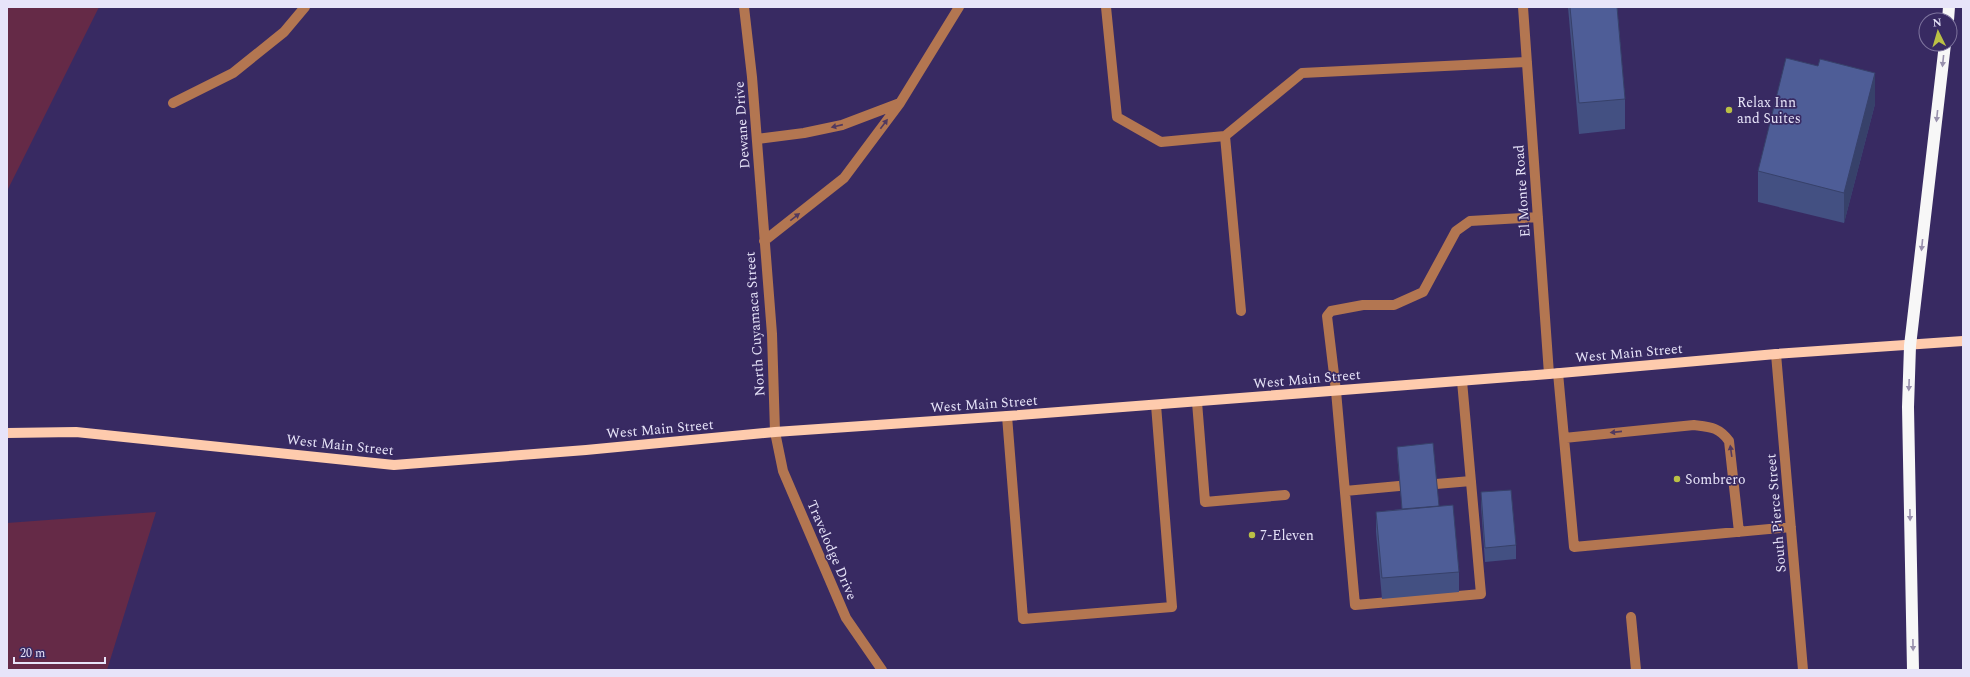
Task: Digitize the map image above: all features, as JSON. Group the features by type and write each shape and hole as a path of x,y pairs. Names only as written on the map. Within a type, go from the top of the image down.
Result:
{"highway":[{"path":"1913,670 1908,407 1910,346 1944,52"}],"main road":[{"name":"West Main Street","path":"7,433 76,432 394,465 586,450 775,432 1197,402 1553,374 1776,354 1910,346 1963,341"}],"street":[{"path":"173,103 232,73 284,32 305,7"},
{"name":"Dewane Drive","path":"744,7 752,77 764,241"},
{"name":"North Cuyamaca Street","path":"775,432 772,334 764,241 844,178 900,103 959,7"},
{"path":"1106,7 1117,117 1161,142 1225,136 1302,74 1527,62"},
{"name":"El Monte Road","path":"1523,7 1538,217 1553,374 1564,438 1574,547 1739,532"},
{"path":"757,140 804,133 842,125 900,103"},
{"path":"1225,136 1241,311"},
{"path":"1462,381 1481,594 1355,606 1336,391 1327,316 1331,311 1363,305 1394,305 1423,292 1456,232 1470,221 1538,217"},
{"name":"South Pierce Street","path":"1776,354 1803,670"},
{"path":"1197,402 1205,502 1286,495"},
{"path":"1007,416 1023,619 1172,607 1156,405"},
{"path":"1564,438 1694,425 1710,427 1723,432 1729,441 1730,447 1739,532 1791,527"},
{"name":"Travelodge Drive","path":"775,432 784,471 846,618 882,670"},
{"path":"1436,484 1471,481"},
{"path":"1345,491 1400,486"},
{"path":"1631,617 1636,670"}],"shaded area":[{"path":"7,7 99,7 7,191"},
{"path":"156,512 107,670 7,670 7,523"}],"building":[{"path":"1570,7 1617,7 1625,99 1579,103"},
{"path":"1786,58 1818,66 1820,59 1875,73 1844,193 1758,171"},
{"path":"1433,443 1439,506 1402,509 1397,447"},
{"path":"1511,490 1516,545 1485,548 1481,492"},
{"path":"1453,505 1459,572 1382,578 1376,512"}],"place":[{"name":"Relax Inn and Suites","path":"1729,110"},
{"name":"Sombrero","path":"1677,479"},
{"name":"7-Eleven","path":"1252,535"}]}
